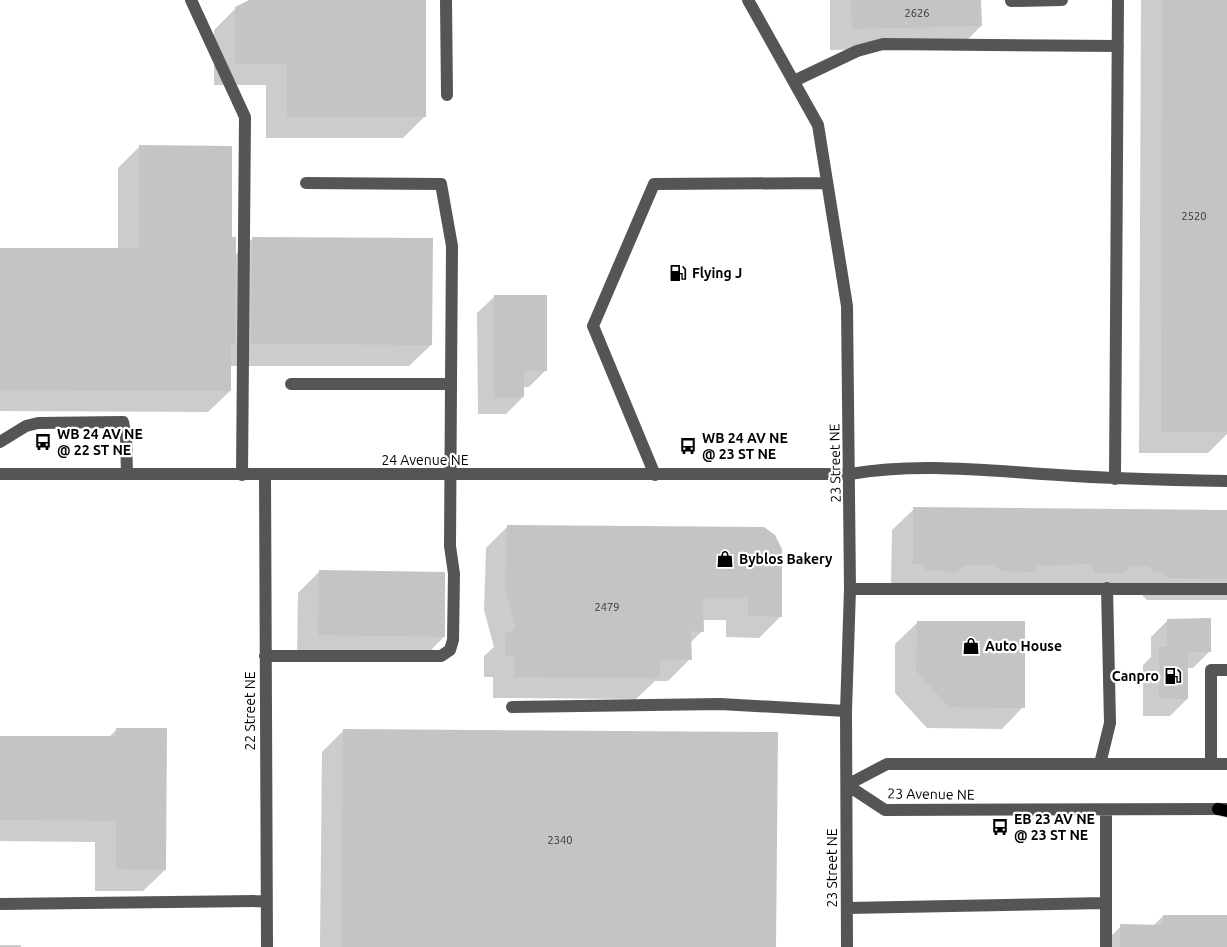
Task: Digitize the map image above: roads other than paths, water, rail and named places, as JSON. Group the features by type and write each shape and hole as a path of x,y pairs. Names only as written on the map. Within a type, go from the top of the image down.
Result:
{"street":[{"path":"191,0 245,118 242,475"},
{"path":"446,0 447,95"},
{"name":"23 Street NE","path":"748,0 818,125 847,306 850,474 850,589 846,711 847,947"},
{"path":"1011,0 1062,0"},
{"path":"1115,479 1118,0"},
{"path":"794,81 857,51 883,44 1118,46"},
{"path":"265,656 440,656 450,650 453,631 454,574 450,546 452,246 441,184 306,183"},
{"path":"655,475 593,326 654,184 827,183"},
{"path":"290,384 451,384"},
{"path":"0,442 20,429 38,423 123,422 126,436 127,474"},
{"name":"24 Avenue NE","path":"0,474 850,474 887,468 937,467 1115,479 1227,481"},
{"name":"22 Street NE","path":"265,475 267,947"},
{"path":"1100,764 1110,722 1107,588"},
{"path":"850,589 1227,589"},
{"path":"1211,764 1211,670 1227,670"},
{"path":"512,707 720,704 846,711"},
{"name":"23 Avenue NE","path":"1224,810 885,810 847,785 887,764 1227,764"},
{"path":"1106,810 1106,947"},
{"path":"0,904 267,901"},
{"path":"847,908 1106,903"}],"place":[{"name":"Flying J","path":"678,273"},
{"name":"WB 24 AV NE @ 22 ST NE","path":"43,442"},
{"name":"WB 24 AV NE @ 23 ST NE","path":"688,446"},
{"name":"Byblos Bakery","path":"725,559"},
{"name":"Auto House","path":"971,646"},
{"name":"Canpro","path":"1173,676"},
{"name":"EB 23 AV NE @ 23 ST NE","path":"1000,827"}]}
